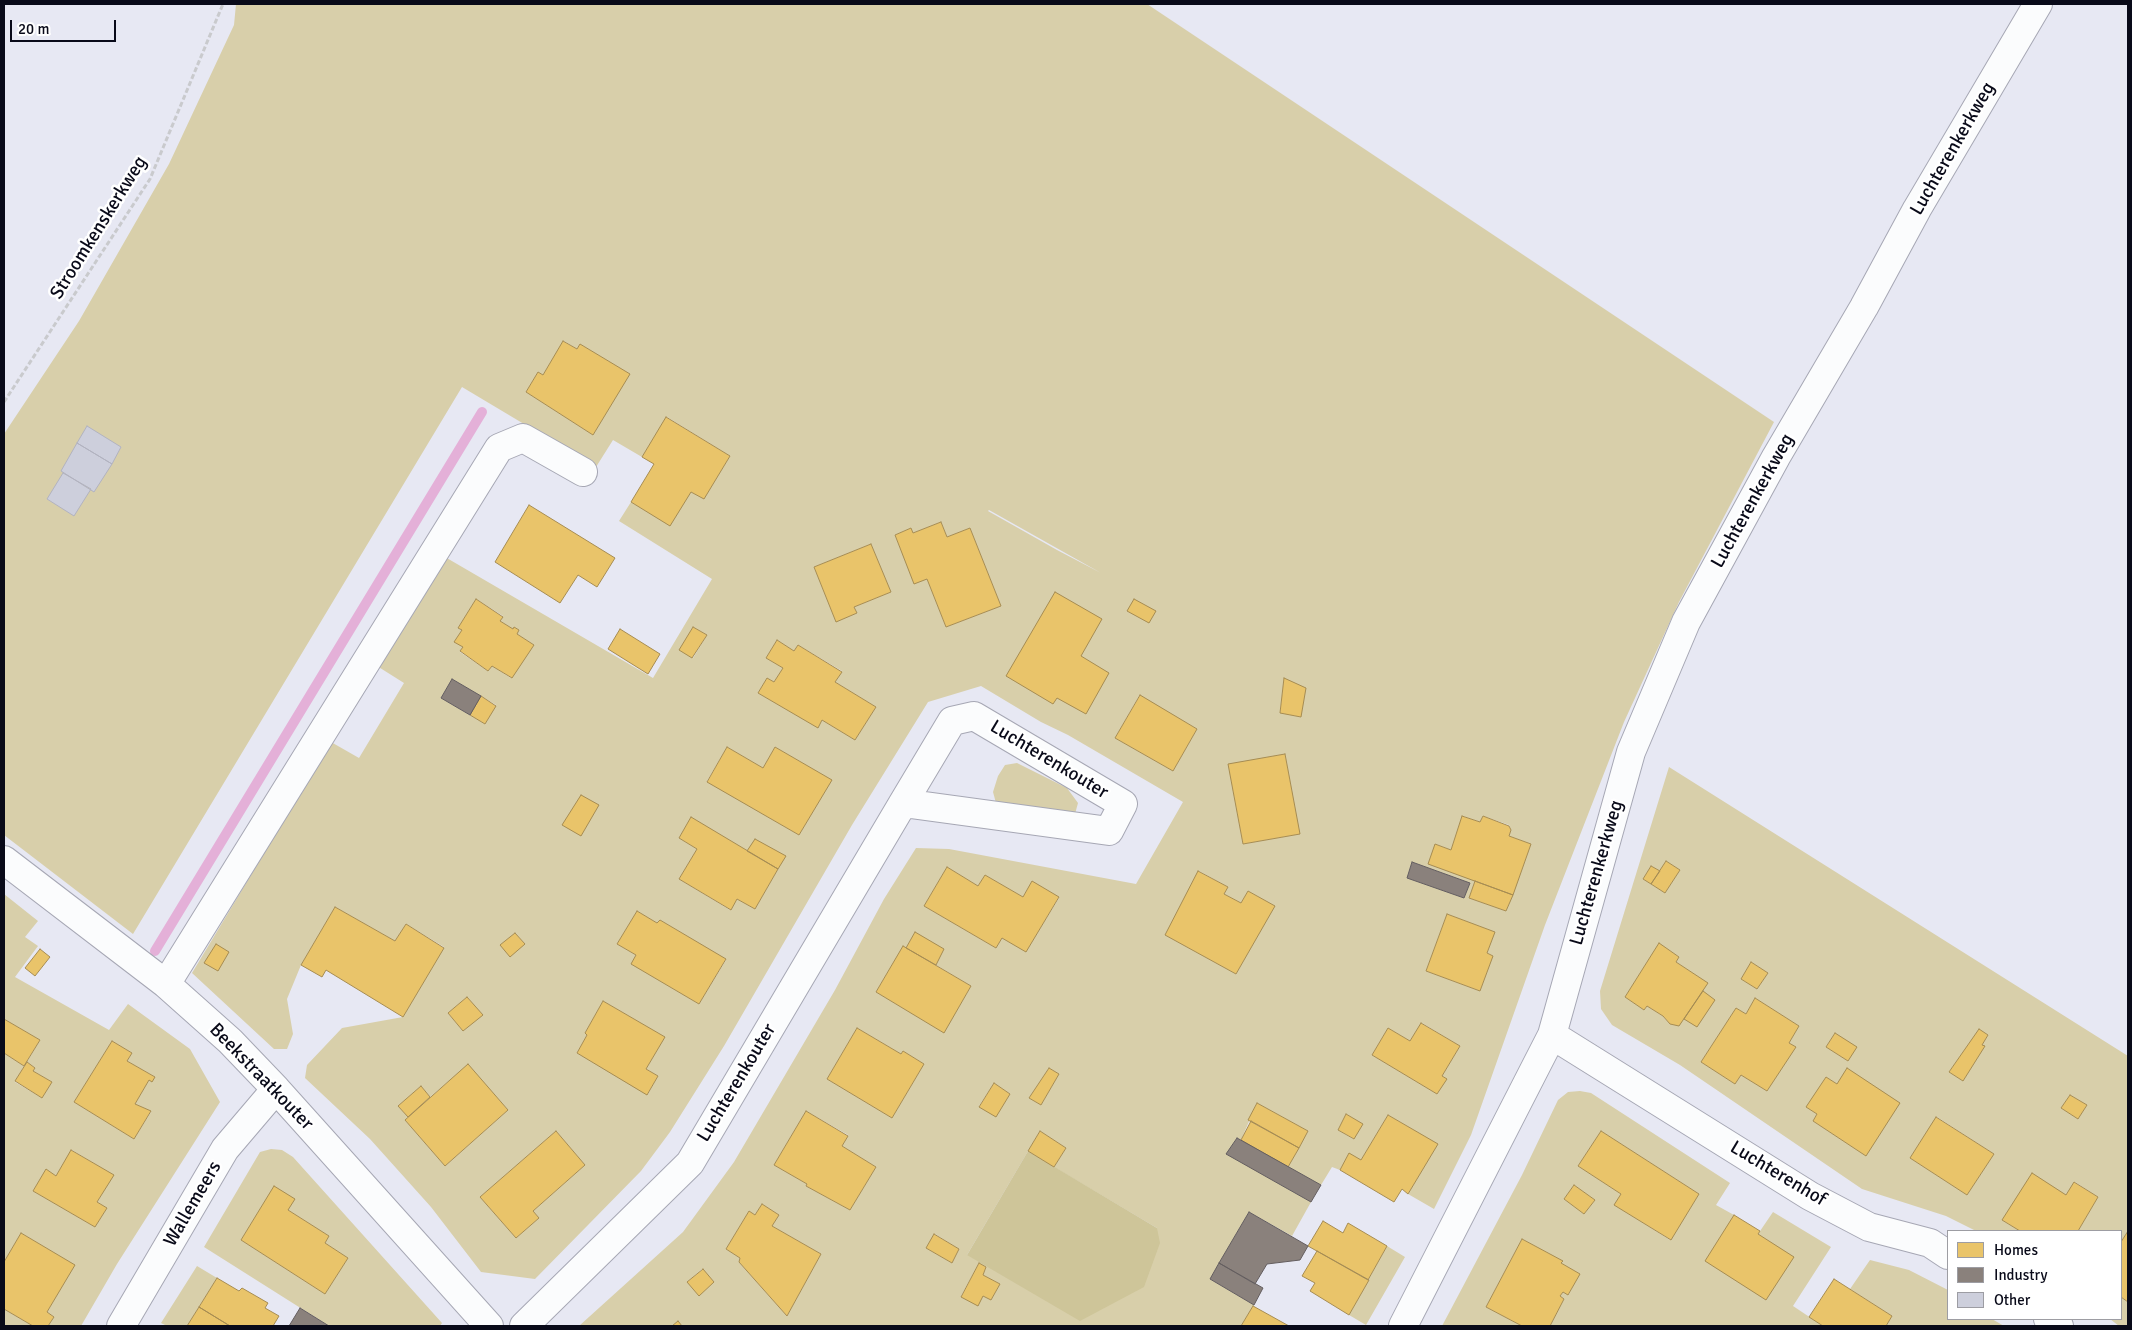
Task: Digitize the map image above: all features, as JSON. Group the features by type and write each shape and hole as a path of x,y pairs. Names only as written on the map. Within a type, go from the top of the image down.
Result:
{"street":[{"name":"Luchterenkerkweg","path":"1403,1326 1552,1035 1631,752 1686,622 1776,457 1864,307 1917,209 2038,4"},
{"path":"166,984 499,448 523,438 583,472"},
{"name":"Luchterenkouter","path":"524,1326 690,1163 903,802 952,721 974,716 1123,804 1109,831 903,802"},
{"name":"Beekstraatkouter","path":"4,860 166,984 230,1041 276,1089 489,1326"},
{"name":"Luchterenhof","path":"1552,1035 1810,1196 1869,1227 1930,1244 1947,1254"},
{"name":"Wallemeers","path":"121,1326 225,1149 276,1089"}],"path":[{"name":"Stroomkenskerkweg","path":"4,402 150,180 223,4"}],"shaded area":[{"path":"236,4 1147,4 1774,422 1679,602 1624,722 1545,925 1471,1135 1434,1209 1408,1194 1437,1144 1388,1115 1361,1160 1349,1154 1340,1170 1332,1167 1321,1185 1288,1167 1308,1131 1257,1103 1241,1140 1237,1138 1227,1154 1311,1202 1292,1236 1249,1212 1210,1279 1254,1305 1241,1326 682,1326 678,1322 672,1326 579,1326 683,1232 734,1162 835,990 884,899 916,848 949,849 1136,884 1183,802 981,686 928,702 852,825 724,1046 670,1132 641,1171 535,1279 481,1272 431,1207 370,1139 305,1078 307,1065 342,1028 403,1017 444,947 406,924 395,941 335,907 301,965 287,999 293,1034 287,1049 274,1049 192,973 331,742 359,758 404,683 377,666 445,557 653,678 712,579 619,521 631,502 650,513 691,492 704,498 730,456 667,417 642,457 613,440 596,467 462,387 133,934 4,835 4,434 79,321 169,164 234,25","holes":["564,341 577,349 580,344 629,374 593,435 526,392 538,372 543,375","989,510 1101,573 1057,550","941,522 947,537 970,528 1001,606 946,627 927,579 901,550 895,535 911,528 913,533","871,544 891,592 854,607 857,613 836,621 814,567","476,599 503,616 500,621 513,629 514,627 519,630 517,634 534,645 511,678 492,666 488,671 460,652 463,647 455,641 462,630 458,628","693,627 707,635 693,658 680,650","777,640 794,651 798,645 842,671 835,682 876,707 855,740 822,720 818,727 758,693 767,678 774,682 783,668 766,658","452,679 496,705 485,724 441,698","1284,679 1301,717 1280,712","1139,696 1197,729 1173,771 1115,738","727,747 763,768 775,747 831,780 799,835 707,781","1285,754 1299,834 1243,844 1229,765","1463,816 1480,822 1483,816 1509,825 1511,830 1509,836 1531,844 1506,911 1469,898 1475,881 1435,844 1451,850","691,818 778,869 755,909 737,899 730,910 679,879 697,849 679,838","1412,862 1470,883 1464,898 1407,878","947,867 978,886 985,875 1023,897 1032,882 1059,898 1026,951 1002,938 996,948 924,906","1199,871 1228,887 1224,894 1241,903 1248,891 1274,906 1236,974 1166,935","637,911 657,923 660,920 726,960 699,1004 632,964 636,955 617,944","1447,914 1494,932 1487,953 1492,956 1480,991 1426,971","515,933 525,944 501,945","915,933 936,965 971,986 944,1032 876,992 903,947 906,948","467,997 482,1015 463,1031 448,1013","603,1001 664,1037 646,1069 658,1076 648,1094 577,1053 587,1035 585,1033","1422,1023 1460,1046 1442,1076 1446,1079 1437,1094 1372,1055 1388,1028 1410,1041","857,1028 901,1054 903,1051 924,1064 892,1118 827,1079","468,1065 508,1110 445,1166 405,1120 408,1117 398,1106 421,1086 430,1097","1049,1068 1059,1074 1041,1105 1029,1098","994,1083 1010,1094 996,1116 979,1106","806,1111 848,1135 842,1146 876,1167 850,1210 806,1186 807,1184 774,1165","1346,1114 1362,1124 1353,1139 1338,1130","1041,1129 1040,1131 1066,1148 1054,1167 1157,1228 967,1255","556,1131 585,1165 533,1211 539,1218 516,1238 480,1197","762,1204 779,1215 772,1226 821,1254 787,1316 739,1262 740,1258 726,1249 749,1211 755,1215","935,1234 959,1249 952,1263 926,1248","979,1263 986,1267 983,1275 1000,1284 991,1300 983,1296 961,1296","702,1269 714,1282 699,1295 687,1282"]},
{"path":"1017,763 1067,788 1078,803 1075,814 996,803 993,792 998,776 1005,765"},
{"path":"1669,767 2128,1056 2128,1231 2122,1240 2122,1230 2079,1230 2098,1197 2075,1182 2066,1195 2002,1220 2018,1230 1974,1230 1946,1216 1862,1189 1680,1065 1612,1025 1601,1009 1600,991","holes":["1666,861 1680,870 1665,893 1643,879 1651,866 1660,871","1659,944 1679,957 1676,962 1707,983 1670,1024 1663,1016 1647,1006 1644,1010 1625,997","1751,962 1768,973 1757,989 1741,979","1755,998 1799,1026 1789,1043 1795,1047 1767,1091 1741,1075 1735,1084 1701,1062 1736,1008 1746,1014","1979,1030 1988,1035 1982,1045 1984,1046 1963,1081 1949,1072","1835,1033 1848,1061 1826,1047","1826,1077 1837,1084 1865,1155 1813,1121 1817,1114 1807,1107","2070,1095 2087,1105 2078,1119 2061,1108","1937,1117 1994,1154 1967,1195 1910,1158"]},
{"path":"4,894 38,921 25,937 38,946 15,977 109,1030 128,1004 190,1049 220,1102 117,1264 81,1326 48,1326 54,1317 47,1312 74,1265 21,1233 4,1262 4,1053 24,1066 15,1082 42,1098 52,1082 33,1071 35,1068 27,1062 40,1040 4,1019","holes":["112,1041 132,1053 127,1061 155,1077 149,1080 135,1104 151,1112 134,1139 74,1102","72,1150 113,1175 97,1202 107,1208 95,1227 33,1191 46,1170 56,1176"]},
{"path":"1580,1091 1591,1093 1730,1183 1716,1205 1734,1215 1758,1234 1773,1212 1831,1247 1793,1306 1823,1326 1550,1326 1564,1299 1560,1296 1563,1292 1569,1294 1579,1274 1561,1263 1562,1261 1522,1239 1486,1307 1522,1326 1442,1326 1522,1175 1558,1100 1568,1092","holes":["1601,1131 1699,1194 1670,1240 1615,1205 1621,1194 1578,1166","1574,1185 1595,1200 1584,1214 1564,1199"]},
{"path":"271,1149 282,1150 293,1157 442,1323 440,1326 329,1326 204,1247 260,1152","holes":["274,1187 288,1210 329,1236 325,1243 348,1258 325,1294 241,1240"]},
{"path":"1028,1151 1157,1228 1160,1243 1144,1287 1080,1321 967,1255"},
{"path":"1387,1246 1405,1257 1366,1325 1349,1315"},
{"path":"1870,1260 1909,1270 1947,1289 1947,1320 1994,1320 2004,1326 1886,1326 1892,1316 1850,1289"},
{"path":"197,1266 217,1278 187,1326 167,1326 161,1323"},
{"path":"2122,1298 2128,1302 2128,1326 2119,1326 2111,1320 2122,1320"},
{"path":"4,1309 33,1326 4,1326"}],"building: Homes":[{"path":"563,341 577,349 580,344 630,374 593,435 526,392 538,372 543,375"},
{"path":"666,417 730,456 704,499 691,492 670,526 631,502 654,464 642,457"},
{"path":"529,505 615,558 597,587 578,575 560,603 495,562"},
{"path":"941,522 947,537 970,528 1001,606 946,627 927,579 914,584 895,535 911,528 913,533"},
{"path":"871,544 891,592 854,607 857,613 836,622 814,567"},
{"path":"1055,592 1102,619 1081,656 1109,673 1086,714 1057,698 1053,704 1006,676"},
{"path":"476,599 503,617 500,621 513,629 514,627 519,630 517,634 534,645 512,678 492,666 488,671 460,651 463,647 454,642 462,630 458,628"},
{"path":"1134,599 1156,611 1149,623 1127,611"},
{"path":"693,627 707,635 692,658 679,650"},
{"path":"620,629 660,654 648,674 608,649"},
{"path":"777,640 794,651 798,645 842,672 835,682 876,707 855,740 822,720 818,728 758,693 767,678 774,682 783,668 766,658"},
{"path":"1284,678 1306,688 1301,717 1280,713"},
{"path":"1140,695 1197,729 1173,771 1115,738"},
{"path":"481,696 496,706 485,724 470,715"},
{"path":"727,747 763,768 775,747 832,780 799,835 707,782"},
{"path":"1285,754 1300,834 1243,844 1228,764"},
{"path":"581,795 599,805 581,836 562,825"},
{"path":"1462,816 1480,822 1483,816 1509,826 1511,830 1509,836 1531,844 1513,895 1428,864 1435,844 1451,850"},
{"path":"691,817 778,869 755,909 737,899 731,910 679,879 697,849 679,838"},
{"path":"755,839 786,856 778,869 747,851"},
{"path":"1666,861 1680,870 1665,893 1651,884"},
{"path":"1651,866 1660,871 1651,884 1643,879"},
{"path":"947,867 978,886 985,875 1023,897 1032,881 1059,897 1026,952 1002,938 996,948 924,906"},
{"path":"1198,871 1228,887 1224,894 1241,903 1248,891 1275,906 1236,974 1165,935"},
{"path":"1475,881 1513,895 1506,911 1469,898"},
{"path":"335,907 395,941 406,924 444,948 403,1017 326,970 322,977 301,965"},
{"path":"637,911 657,923 660,920 726,959 699,1004 631,964 636,955 617,944"},
{"path":"1447,914 1495,932 1487,953 1493,956 1480,991 1426,971"},
{"path":"915,932 944,949 936,965 906,948"},
{"path":"515,933 525,944 510,957 500,945"},
{"path":"1659,943 1679,957 1676,962 1708,983 1679,1026 1670,1024 1663,1016 1647,1006 1644,1010 1625,997"},
{"path":"216,944 229,952 218,971 204,963"},
{"path":"903,946 971,986 944,1033 876,992"},
{"path":"40,949 50,957 35,976 25,968"},
{"path":"1751,962 1768,973 1757,989 1741,979"},
{"path":"1703,991 1715,1000 1697,1027 1684,1019"},
{"path":"467,997 483,1015 463,1031 448,1013"},
{"path":"1755,998 1799,1026 1789,1043 1796,1047 1767,1091 1741,1075 1735,1084 1701,1062 1736,1008 1746,1014"},
{"path":"603,1001 665,1037 646,1069 658,1076 647,1095 577,1053 587,1035 585,1033"},
{"path":"4,1019 40,1040 24,1066 4,1053"},
{"path":"1421,1023 1460,1046 1442,1076 1447,1079 1437,1094 1372,1055 1388,1028 1410,1041"},
{"path":"857,1028 901,1054 903,1051 924,1064 892,1118 827,1079"},
{"path":"1979,1029 1988,1035 1982,1045 1985,1046 1963,1081 1949,1072"},
{"path":"1835,1033 1857,1047 1848,1061 1826,1047"},
{"path":"112,1041 132,1053 127,1061 155,1077 152,1082 149,1080 135,1104 151,1111 134,1139 74,1102"},
{"path":"27,1062 35,1068 33,1071 52,1082 42,1098 15,1081"},
{"path":"468,1064 508,1110 445,1166 405,1120"},
{"path":"1049,1068 1059,1074 1041,1105 1029,1098"},
{"path":"1847,1068 1900,1103 1866,1156 1813,1121 1817,1114 1806,1107 1826,1077 1837,1084"},
{"path":"994,1083 1010,1094 996,1117 979,1107"},
{"path":"421,1086 430,1097 408,1117 398,1106"},
{"path":"2070,1095 2087,1105 2078,1119 2061,1108"},
{"path":"1257,1103 1308,1131 1299,1148 1248,1120"},
{"path":"806,1111 848,1136 842,1146 876,1167 850,1210 806,1186 807,1184 774,1165"},
{"path":"1346,1114 1363,1124 1354,1139 1338,1130"},
{"path":"1388,1115 1438,1144 1408,1194 1402,1189 1394,1202 1340,1170 1349,1153 1361,1160"},
{"path":"1936,1117 1994,1154 1967,1195 1910,1158"},
{"path":"1251,1121 1299,1148 1288,1167 1241,1140"},
{"path":"556,1131 585,1165 533,1211 539,1218 516,1238 480,1197"},
{"path":"1040,1131 1066,1148 1054,1167 1028,1151"},
{"path":"1601,1131 1699,1194 1671,1240 1614,1205 1621,1194 1578,1166"},
{"path":"71,1150 114,1175 97,1202 107,1208 95,1227 33,1191 46,1169 56,1176"},
{"path":"2032,1173 2066,1195 2074,1182 2098,1197 2079,1230 2018,1230 2002,1220"},
{"path":"1574,1185 1595,1200 1584,1214 1564,1199"},
{"path":"274,1186 295,1199 288,1210 329,1236 325,1243 348,1258 325,1294 241,1240"},
{"path":"762,1204 779,1215 772,1226 821,1254 787,1316 739,1262 740,1258 726,1249 749,1211 755,1215"},
{"path":"1734,1215 1760,1231 1758,1234 1794,1257 1766,1300 1705,1261"},
{"path":"1323,1221 1343,1233 1348,1223 1387,1246 1368,1280 1308,1246"},
{"path":"2128,1231 2128,1302 2122,1298 2122,1240"},
{"path":"21,1233 75,1265 47,1312 54,1317 48,1326 33,1326 4,1309 4,1262"},
{"path":"934,1234 959,1249 952,1263 926,1248"},
{"path":"1522,1239 1563,1261 1561,1263 1580,1274 1568,1295 1563,1292 1560,1296 1564,1299 1550,1326 1522,1326 1486,1307"},
{"path":"1317,1251 1369,1280 1349,1315 1310,1291 1315,1283 1302,1276"},
{"path":"979,1263 986,1267 983,1275 1000,1284 991,1300 983,1296 978,1306 961,1297"},
{"path":"703,1269 714,1282 699,1296 687,1282"},
{"path":"217,1278 239,1291 242,1288 268,1303 265,1308 279,1316 273,1326 230,1326 199,1307"},
{"path":"1834,1279 1892,1316 1886,1326 1823,1326 1809,1317"},
{"path":"1253,1306 1289,1326 1241,1326"},
{"path":"199,1307 230,1326 187,1326"},
{"path":"678,1321 682,1326 672,1326"}],"building: Industry":[{"path":"452,679 481,696 470,715 441,698"},
{"path":"1412,862 1470,883 1464,898 1407,878"},
{"path":"1237,1138 1321,1185 1311,1202 1226,1154"},
{"path":"1249,1212 1308,1246 1300,1260 1267,1264 1255,1284 1219,1263"},
{"path":"1219,1263 1263,1288 1254,1305 1210,1279"},
{"path":"300,1308 329,1326 289,1326"}],"building: Other":[{"path":"87,426 121,447 112,464 77,443"},
{"path":"77,443 112,464 94,492 61,471"},
{"path":"63,473 91,489 74,516 47,499"}],"waterway":[{"path":"155,951 482,412"}]}
